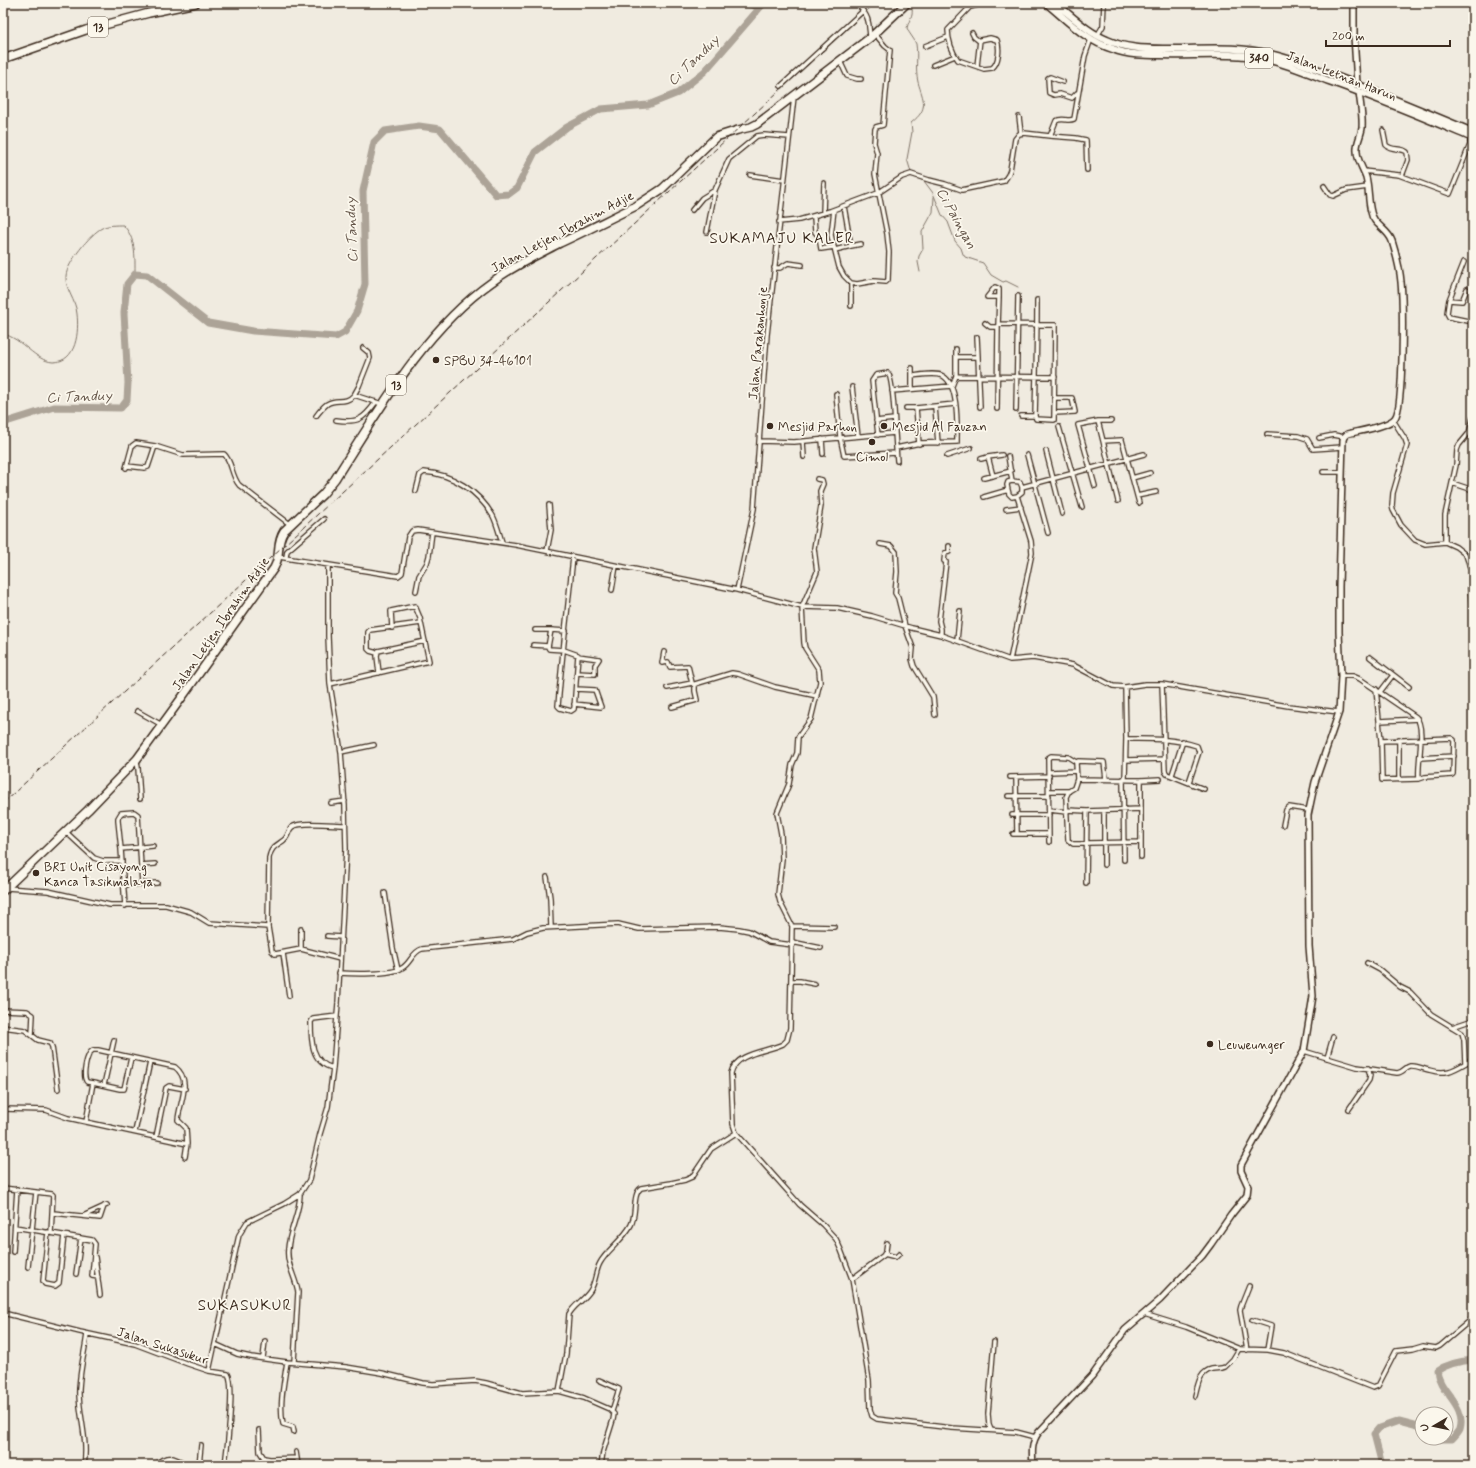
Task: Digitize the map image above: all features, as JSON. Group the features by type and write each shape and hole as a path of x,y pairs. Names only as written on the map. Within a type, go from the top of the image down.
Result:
{"highway":[{"name":"13","path":"3,59 86,30 150,13 196,3"},
{"name":"Jalan Letjen Ibrahim Adjie","path":"5,890 66,832 136,760 282,557 278,545 281,537 291,525 323,494 334,479 379,403 444,325 466,302 491,282 525,261 645,200 662,188 716,137 758,124 873,35 907,3"}],"main road":[{"name":"Jalan Letnan Harun","path":"1046,3 1097,36 1115,44 1129,48 1229,48 1247,50 1358,84 1473,132"},
{"name":"Jalan Letnan Harun","path":"1055,3 1091,39 1113,50 1128,54 1229,54 1272,58 1359,91 1473,139"}],"street":[{"path":"979,41 983,38 997,40 996,64 992,68 987,69 961,61 955,56 948,37 948,30 970,7 985,3"},
{"path":"1097,36 1103,26 1104,3"},
{"path":"1354,3 1354,36 1358,84"},
{"path":"851,283 857,284 874,281 884,282 888,280 889,252 885,222 875,174 877,153 874,143 876,127 883,125 890,50 869,31 868,21 860,7"},
{"path":"781,86 863,11"},
{"path":"972,32 974,37 979,41"},
{"path":"925,46 948,37"},
{"path":"1050,136 1056,121 1060,119 1074,119 1085,56 1091,39"},
{"path":"977,66 979,41"},
{"path":"932,65 955,56"},
{"path":"840,61 847,76 861,79"},
{"path":"1062,82 1050,77 1048,78 1049,93 1060,94 1072,98 1078,92"},
{"path":"1320,438 1334,435 1344,437 1347,434 1384,425 1393,420 1397,414 1400,398 1402,310 1401,281 1389,234 1376,222 1371,214 1368,187 1357,153 1357,145 1362,129 1359,91"},
{"name":"Jalan Parakanhonje","path":"737,590 754,510 767,335 794,97"},
{"path":"1020,117 1021,133"},
{"path":"1383,130 1386,145 1391,148 1401,149 1407,152 1408,160 1402,176"},
{"path":"779,222 799,220 834,210 878,193 902,177 913,174 945,184 958,190 1000,183 1004,181 1008,175 1015,139 1021,133 1086,140 1087,170"},
{"path":"707,232 715,190 728,159 757,136 764,135 789,137"},
{"path":"1363,171 1402,176 1450,194 1473,139"},
{"path":"750,175 784,180"},
{"path":"824,184 824,213"},
{"path":"1324,186 1330,195 1333,196 1346,190 1368,187"},
{"path":"692,210 702,198 715,190"},
{"path":"844,206 851,246"},
{"path":"834,210 831,235 840,270 851,283 851,306"},
{"path":"814,216 815,232 819,237 820,251 861,244"},
{"path":"1464,262 1449,300 1447,311 1448,315 1470,321"},
{"path":"774,268 780,268 788,263 802,265"},
{"path":"1449,300 1462,301 1467,289"},
{"path":"1016,410 1018,296"},
{"path":"997,409 996,376 999,297"},
{"path":"985,323 990,327 1018,324 1037,325 1055,325 1054,420 1036,419 1036,377 1037,325 1037,300"},
{"path":"977,337 980,407"},
{"path":"316,416 328,404 350,400 354,395 370,358 369,353 363,348"},
{"path":"952,386 956,376 956,349"},
{"path":"956,356 978,357"},
{"path":"912,368 912,390"},
{"path":"878,435 872,379 876,375 889,374 892,391 897,461"},
{"path":"912,376 939,375 946,379 952,386 959,452"},
{"path":"956,376 1055,378"},
{"path":"892,391 952,386"},
{"path":"852,387 858,436"},
{"path":"836,394 840,437 845,457 896,453"},
{"path":"336,420 348,422 360,420 379,403 354,395"},
{"path":"1054,398 1072,398 1075,412 1054,413"},
{"path":"906,408 936,407 955,404"},
{"path":"936,407 938,443"},
{"path":"916,408 919,444"},
{"path":"1021,416 1036,416"},
{"path":"1445,542 1446,515 1456,465 1457,450 1459,445 1469,433 1473,418"},
{"path":"876,421 894,419"},
{"path":"1393,420 1407,445 1392,493 1393,510 1401,525 1418,541 1430,544 1445,542 1456,547 1468,558 1471,570 1470,588 1473,611"},
{"path":"1098,421 1118,501"},
{"path":"1095,486 1078,426 1098,421 1111,421"},
{"path":"1059,426 1082,506"},
{"path":"760,441 794,442 895,433"},
{"path":"1267,434 1298,436 1307,439 1313,449 1343,447"},
{"path":"1033,1465 1032,1446 1035,1437 1092,1376 1125,1330 1160,1300 1202,1256 1231,1214 1247,1195 1248,1186 1241,1171 1241,1165 1304,1051 1313,996 1309,946 1308,810 1315,782 1339,712 1341,676 1339,632 1344,437"},
{"path":"822,439 823,454"},
{"path":"1103,441 1122,440 1139,503"},
{"path":"803,441 804,457"},
{"path":"155,446 148,467 126,467 132,446 134,443 139,442 155,446 184,455 224,454 228,458 234,480 291,525"},
{"path":"896,448 919,444 958,442"},
{"path":"947,456 971,448"},
{"path":"1046,451 1062,514"},
{"path":"981,459 1002,454"},
{"path":"1022,487 1144,454"},
{"path":"1027,455 1048,533"},
{"path":"1008,456 1012,481"},
{"path":"988,457 993,476"},
{"path":"984,478 1011,471"},
{"path":"416,491 420,475 424,472 450,478 466,486 475,494 493,516 502,542"},
{"path":"1323,472 1342,472"},
{"path":"1132,478 1150,473"},
{"path":"820,480 822,484 820,491 821,502 814,548 817,572 802,607 805,648 816,664 820,676 811,719 798,737 797,753 792,765 790,784 777,813 781,834 782,859 778,894 780,902 792,926 791,1018 787,1040 783,1044 746,1056 732,1068 733,1124 736,1133 800,1205 823,1225 836,1239 847,1263 852,1280 869,1380 870,1409 872,1416 878,1419 952,1428 1016,1432 1035,1437"},
{"path":"1012,481 1020,482 1022,492 1018,496 1012,497 1009,494 1007,485 1008,482 1012,481"},
{"path":"1452,483 1473,490"},
{"path":"984,497 1008,490"},
{"path":"1138,496 1156,492"},
{"path":"1010,660 1032,553 1031,542 1018,496"},
{"path":"547,551 551,530 549,505"},
{"path":"1006,509 1020,507"},
{"path":"282,557 324,519"},
{"path":"282,557 328,566 398,576 402,573 409,534 412,531 418,530 502,542 737,590 802,607 837,608 941,635 1010,660 1033,658 1073,665 1113,686 1125,687 1145,684 1162,684 1288,706 1339,712"},
{"path":"416,591 419,576 427,563 429,556 432,532"},
{"path":"880,544 891,546 896,552 897,572 894,592 898,598 904,626 913,648 912,659 914,666 933,697 935,702 935,715"},
{"path":"941,635 941,629 938,621 946,562 944,561 945,553 950,552 949,546"},
{"path":"573,557 558,706 571,711 574,709 578,656"},
{"path":"209,1371 235,1250 243,1226 247,1222 284,1204 300,1194 309,1180 328,1108 337,1016 346,849 345,801 341,752 330,684 328,566"},
{"path":"612,590 616,566"},
{"path":"330,684 429,661 421,623 415,606 391,611 392,628"},
{"path":"957,640 960,611"},
{"path":"376,653 368,649 369,630 421,623"},
{"path":"535,630 552,629 566,631"},
{"path":"548,646 550,630"},
{"path":"376,653 378,651 425,641"},
{"path":"533,645 548,646 550,649 564,650 578,656 599,659 595,665 595,674 577,673"},
{"path":"664,652 662,663 668,662 670,667 688,666 697,700 672,707"},
{"path":"376,653 379,673"},
{"path":"1370,657 1409,687"},
{"path":"667,688 706,682 735,673 775,687 816,696"},
{"path":"1380,692 1393,675"},
{"path":"1341,676 1353,676 1376,689 1418,719 1420,724 1420,758 1418,764 1419,779"},
{"path":"1162,684 1165,771 1204,789"},
{"path":"1124,860 1123,810 1126,760 1125,687"},
{"path":"574,704 601,707 595,690 576,689"},
{"path":"1376,689 1380,721 1380,741 1381,779 1384,781 1419,779 1425,777 1452,775 1454,771 1454,740 1451,738 1420,738 1380,741"},
{"path":"137,711 162,725"},
{"path":"1405,720 1408,711"},
{"path":"1380,721 1418,719"},
{"path":"1126,739 1164,739 1183,741 1197,746 1199,750 1189,782"},
{"path":"1399,739 1399,780"},
{"path":"1172,775 1183,741"},
{"path":"341,752 374,745"},
{"path":"1049,842 1048,758 1051,756 1068,757 1076,762 1103,762 1105,764 1106,779"},
{"path":"1420,758 1454,756"},
{"path":"1126,760 1164,759"},
{"path":"136,760 140,799"},
{"path":"1008,796 1069,791 1074,788 1076,779 1076,762"},
{"path":"1010,778 1076,771"},
{"path":"1016,777 1014,815 1015,834 1049,834"},
{"path":"1076,779 1160,779"},
{"path":"1141,780 1141,857"},
{"path":"1069,791 1066,797 1069,842 1072,844 1141,842"},
{"path":"331,803 345,801"},
{"path":"1282,825 1286,810 1289,807 1308,810"},
{"path":"1049,810 1104,811 1141,809"},
{"path":"1086,883 1087,811"},
{"path":"1104,811 1104,864"},
{"path":"125,906 118,821 118,818 122,813 134,812 138,814 142,884"},
{"path":"1014,815 1049,815"},
{"path":"340,958 301,949 275,954 273,952 268,927 269,858 272,848 286,838 290,828 293,826 307,823 345,825"},
{"path":"66,832 94,858 103,861 122,861"},
{"path":"121,849 140,846 153,846"},
{"path":"141,865 155,864"},
{"path":"547,877 550,898 550,927"},
{"path":"124,885 157,883"},
{"path":"5,890 48,892 104,904 125,906 150,904 166,905 191,912 209,923 268,927"},
{"path":"385,893 393,948 398,970"},
{"path":"339,973 389,972 398,970 409,963 417,951 422,949 513,939 531,930 550,927 618,924 639,930 720,927 749,931 769,942 793,943 821,948"},
{"path":"792,926 834,927"},
{"path":"301,929 301,949"},
{"path":"326,936 341,937"},
{"path":"282,953 289,996"},
{"path":"1367,962 1380,970 1400,987 1410,992 1431,1014 1462,1034 1465,1063"},
{"path":"792,981 815,984"},
{"path":"3,1010 27,1011 33,1015 32,1035"},
{"path":"333,1068 325,1066 320,1062 315,1052 311,1043 311,1022 314,1019 337,1016"},
{"path":"1452,1027 1473,1020"},
{"path":"3,1027 25,1030 38,1040 49,1042 52,1045 58,1089"},
{"path":"1327,1058 1333,1037"},
{"path":"104,1085 114,1040"},
{"path":"130,1058 124,1089 87,1082 84,1077 90,1052 93,1050 175,1066 181,1073 185,1089 178,1120 186,1128 187,1144 185,1157"},
{"path":"1304,1051 1357,1067 1397,1073 1402,1072 1411,1066 1442,1073 1454,1070 1473,1059"},
{"path":"136,1132 150,1062"},
{"path":"1349,1109 1369,1080 1370,1075 1368,1068"},
{"path":"86,1122 93,1083"},
{"path":"156,1137 166,1088 169,1086 185,1089"},
{"path":"3,1109 46,1110 68,1118 187,1144"},
{"path":"3,1124 3,1156"},
{"path":"559,1391 566,1354 569,1314 571,1310 584,1299 590,1290 600,1263 619,1242 629,1228 635,1212 636,1194 638,1190 641,1188 685,1180 692,1176 697,1171 711,1149 736,1133"},
{"path":"3,1188 54,1195 53,1213 43,1281 45,1284 55,1286 59,1283 64,1235"},
{"path":"13,1252 17,1189"},
{"path":"28,1267 36,1192"},
{"path":"294,1362 298,1292 297,1282 288,1259 288,1249 300,1194"},
{"path":"53,1213 82,1217 100,1218 105,1206 82,1217"},
{"path":"15,1227 94,1241 92,1276 98,1278 100,1295"},
{"path":"76,1274 81,1238"},
{"path":"852,1280 884,1254 886,1243"},
{"path":"884,1254 896,1257 899,1254"},
{"path":"1195,1396 1198,1383 1203,1373 1226,1367 1242,1350 1240,1310 1250,1286"},
{"name":"Jalan Sukasukur","path":"3,1313 87,1334 135,1344 209,1371 225,1373 230,1377 229,1435 225,1465"},
{"path":"1143,1314 1186,1327 1242,1350 1267,1350 1284,1353 1373,1388 1378,1386 1396,1351 1423,1346 1436,1348 1473,1318"},
{"path":"1252,1320 1271,1326 1267,1350"},
{"path":"84,1465 85,1439 79,1393 87,1334"},
{"path":"263,1358 265,1341"},
{"path":"991,1430 988,1414 994,1342"},
{"path":"215,1344 237,1354 287,1362 346,1367 433,1384 475,1381 522,1393 559,1391 574,1394 612,1411"},
{"path":"287,1362 282,1391 282,1419 284,1425 293,1427 294,1432"},
{"path":"599,1380 619,1389 612,1411 614,1414 613,1420 607,1437 601,1465"},
{"path":"259,1430 260,1452 264,1458 297,1458"},
{"path":"200,1465 202,1445"},
{"path":"296,1452 298,1465"},
{"path":"155,1465 164,1458 169,1457 188,1465"}],"waterway":[{"path":"743,3 760,7"},
{"name":"Ci Tanduy","path":"3,423 54,407 121,408 127,400 128,383 124,313 127,284 135,274 147,275 208,323 253,331 336,337 345,332 357,311 365,284 363,191 374,142 385,131 419,126 440,129 496,195 509,194 517,188 535,152 567,127 601,109 648,105 678,93 705,71 764,3"},
{"name":"Ci Paingan","path":"910,3 912,13 907,28 916,44 917,77 924,104 921,113 911,123 912,132 907,159 911,172"},
{"name":"Ci Paingan","path":"914,177 924,181 933,193 942,215 948,222 955,241 961,248 965,257 983,263 991,275 1003,282 1006,281 1018,287"},
{"path":"920,272 918,262 919,256 923,249 922,232 933,212 934,197"},
{"path":"3,334 10,336 46,361 61,361 67,357 75,344 78,321 75,304 67,286 67,270 80,249 91,236 102,228 123,225 127,230 133,241 135,274"},
{"path":"1454,1437 1460,1429 1460,1413 1442,1386 1437,1371 1454,1363 1473,1360"},
{"path":"1382,1465 1374,1434 1379,1428 1399,1421 1414,1425"}],"railway":[{"path":"3,803 875,3"}],"place":[{"name":"SPBU 34-46101","path":"436,360"},
{"name":"Mesjid Parhon","path":"770,426"},
{"name":"Mesjid Al Fauzan","path":"884,426"},
{"name":"Cimol","path":"872,442"},
{"name":"BRI Unit Cisayong Kanca Tasikmalaya","path":"36,873"},
{"name":"Leuweunger","path":"1210,1044"}],"district":[{"name":"SUKAMAJU KALER","path":"782,238"},
{"name":"SUKASUKUR","path":"245,1305"}]}
